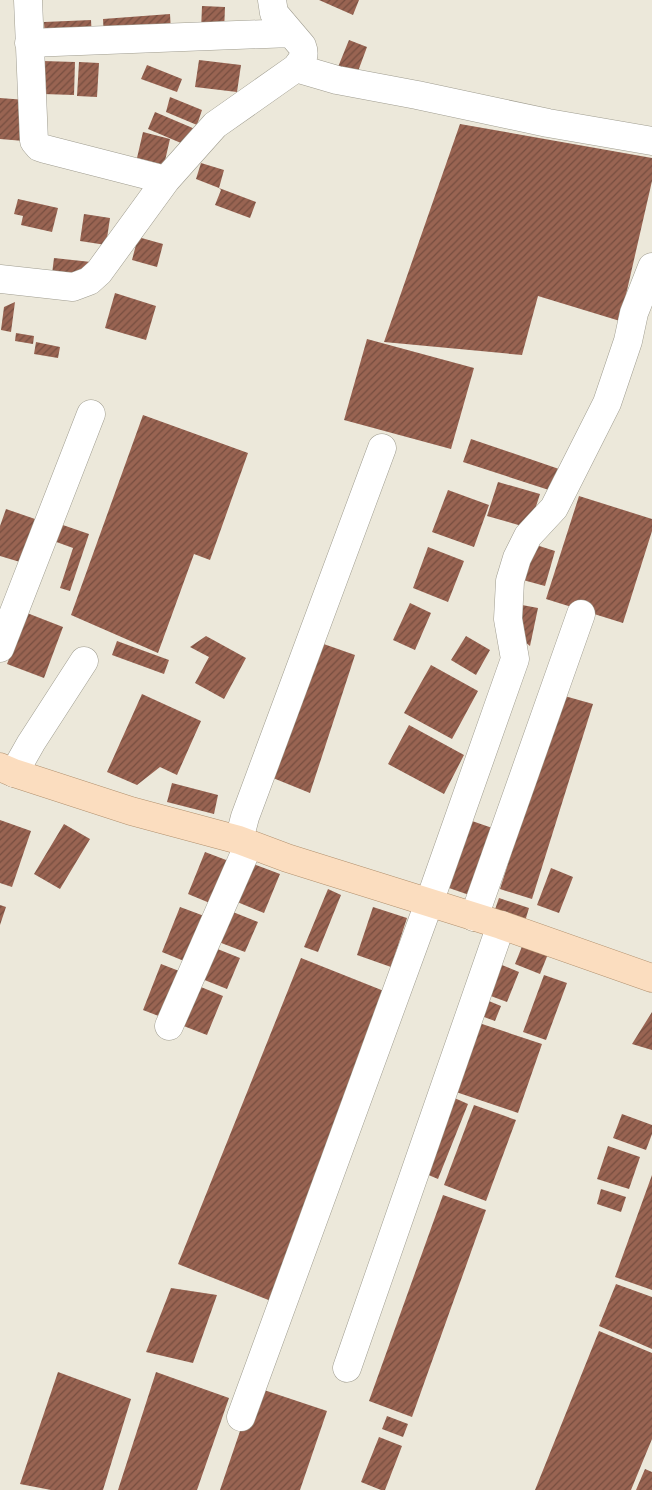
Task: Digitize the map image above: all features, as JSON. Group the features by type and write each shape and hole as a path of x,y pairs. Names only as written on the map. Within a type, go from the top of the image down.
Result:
{"main road":[{"path":"7,770 131,810 244,842 287,858 501,925 652,978"}],"street":[{"path":"28,0 34,141 39,146 166,180"},
{"path":"0,279 73,287 89,281 99,272 166,180 215,125 296,68 303,58 302,46 274,13 272,0"},
{"path":"29,43 291,33"},
{"path":"296,68 337,80 417,94 548,123 652,141"},
{"path":"241,1417 429,903 515,659 508,619 510,581 517,558 528,536 554,508 607,403 628,341 634,313 652,267"},
{"path":"0,648 91,414"},
{"path":"169,1026 244,842 245,817 382,448"},
{"path":"474,917 581,614"},
{"path":"7,770 31,743 84,661"},
{"path":"347,1368 501,925"}],"building":[{"path":"319,0 359,0 353,15"},
{"path":"202,6 225,7 224,32 201,31"},
{"path":"170,14 171,32 104,37 103,19"},
{"path":"91,20 92,38 45,41 44,22"},
{"path":"349,40 367,47 357,74 338,67"},
{"path":"199,60 241,65 237,92 195,87"},
{"path":"43,61 75,62 74,95 43,94"},
{"path":"79,62 99,63 97,97 77,96"},
{"path":"147,65 182,79 177,92 141,79"},
{"path":"170,97 202,110 197,125 166,112"},
{"path":"0,98 26,100 24,141 0,139"},
{"path":"155,112 195,129 188,146 148,129"},
{"path":"460,124 652,158 652,181 620,321 538,296 522,355 384,342"},
{"path":"143,132 170,139 164,165 137,158"},
{"path":"201,163 224,170 219,188 196,179"},
{"path":"219,188 256,202 250,218 215,205 221,190"},
{"path":"18,199 58,208 52,232 21,225 23,216 14,214"},
{"path":"84,214 110,218 106,245 80,241"},
{"path":"138,237 163,244 157,267 132,260"},
{"path":"54,258 91,262 89,278 52,274"},
{"path":"115,293 156,306 146,340 105,328"},
{"path":"15,302 11,332 1,330 4,307"},
{"path":"16,333 34,336 33,344 15,341"},
{"path":"367,339 474,368 451,449 344,420"},
{"path":"36,342 60,347 58,358 34,354"},
{"path":"143,415 248,453 210,560 194,554 158,653 71,615"},
{"path":"471,439 559,469 552,491 463,462"},
{"path":"498,482 540,494 529,528 487,516"},
{"path":"448,490 489,505 474,547 432,532"},
{"path":"579,496 652,519 652,531 623,623 546,599"},
{"path":"6,509 35,519 20,562 0,556 0,526"},
{"path":"57,523 89,534 70,591 60,588 73,548 51,540"},
{"path":"533,544 555,551 545,586 523,580"},
{"path":"428,547 464,561 448,602 413,588"},
{"path":"410,603 431,613 415,650 393,640"},
{"path":"522,605 538,608 530,646 515,634"},
{"path":"27,613 63,627 44,678 7,664"},
{"path":"206,636 246,658 224,699 195,683 209,657 190,647"},
{"path":"466,636 490,650 476,675 451,660"},
{"path":"117,641 169,660 164,674 112,655"},
{"path":"318,642 355,655 310,793 273,778"},
{"path":"431,665 478,691 452,739 404,713"},
{"path":"142,694 201,721 177,775 160,767 137,785 107,772"},
{"path":"561,695 593,704 532,899 500,889"},
{"path":"409,725 464,755 444,794 388,764"},
{"path":"172,783 218,795 214,814 167,802"},
{"path":"0,820 31,831 12,887 0,883"},
{"path":"472,821 501,831 478,898 449,888"},
{"path":"64,824 90,839 60,889 34,874"},
{"path":"205,852 234,863 217,906 188,894"},
{"path":"245,861 280,874 264,913 230,899"},
{"path":"551,868 573,877 559,913 537,905"},
{"path":"328,889 341,895 318,952 304,947"},
{"path":"499,898 529,908 523,928 492,918"},
{"path":"0,905 6,907 0,925"},
{"path":"180,907 207,917 189,963 162,952"},
{"path":"373,907 407,918 391,967 357,955"},
{"path":"228,910 258,922 245,952 216,941"},
{"path":"523,944 548,954 540,974 515,964"},
{"path":"215,948 240,958 227,989 202,979"},
{"path":"301,958 394,995 271,1301 178,1264"},
{"path":"492,961 519,972 507,1002 480,992"},
{"path":"161,964 187,974 169,1020 143,1010"},
{"path":"544,975 567,983 546,1040 523,1032"},
{"path":"196,985 223,996 207,1035 181,1025"},
{"path":"479,997 501,1006 495,1021 473,1013"},
{"path":"652,1012 652,1050 632,1044"},
{"path":"479,1023 542,1044 518,1113 456,1092"},
{"path":"450,1096 468,1104 438,1179 419,1171"},
{"path":"474,1105 516,1120 486,1201 444,1185"},
{"path":"622,1114 652,1125 652,1134 646,1150 613,1138"},
{"path":"608,1146 640,1157 629,1189 597,1179"},
{"path":"652,1175 652,1290 615,1277"},
{"path":"601,1189 626,1197 621,1212 597,1204"},
{"path":"443,1195 486,1210 412,1417 369,1401"},
{"path":"616,1284 652,1297 652,1349 599,1326"},
{"path":"171,1288 217,1295 193,1363 146,1352"},
{"path":"599,1331 652,1353 652,1439 631,1490 535,1490"},
{"path":"58,1372 131,1399 103,1490 51,1490 20,1484"},
{"path":"156,1372 229,1398 197,1490 118,1490"},
{"path":"255,1387 327,1411 300,1490 220,1490"},
{"path":"387,1416 408,1424 403,1437 382,1429"},
{"path":"379,1437 402,1446 385,1490 361,1482"},
{"path":"645,1469 652,1472 652,1490 636,1490"}]}
